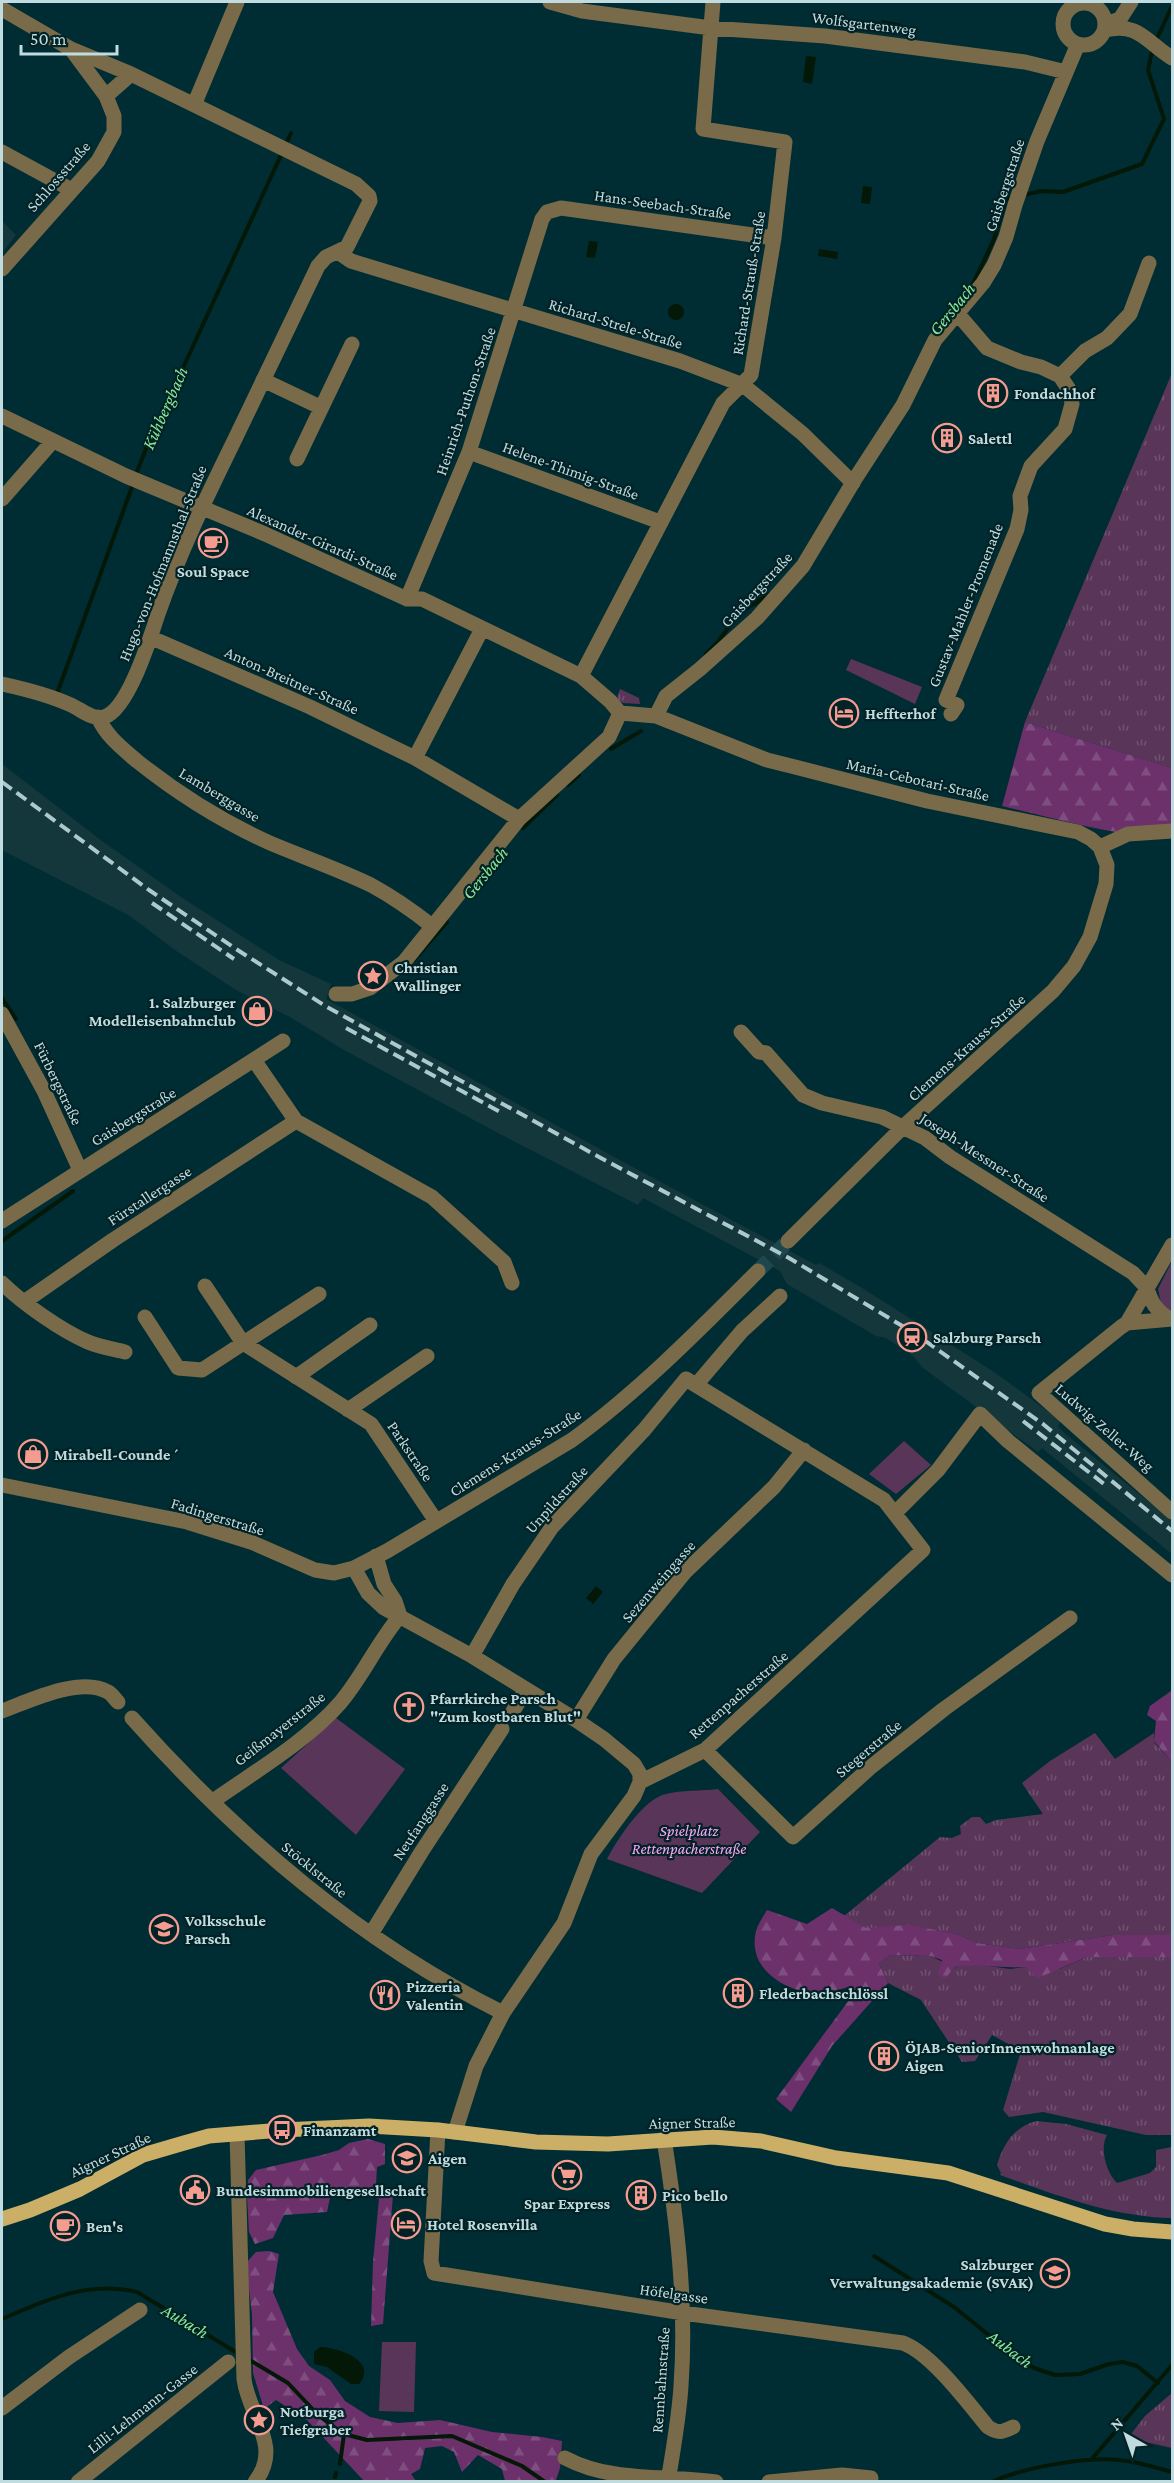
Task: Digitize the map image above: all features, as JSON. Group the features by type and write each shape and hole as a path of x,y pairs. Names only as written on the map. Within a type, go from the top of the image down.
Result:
{"main road":[{"name":"Aigner Straße","path":"2,2219 71,2193 144,2155 209,2136 346,2126 438,2130 548,2143 608,2144 664,2139 736,2138 836,2158 948,2173 1105,2224 1173,2232"}],"street":[{"path":"71,49 131,74 194,105 237,2"},
{"name":"Wolfsgartenweg","path":"550,2 582,11 711,28 825,36 1025,62 1066,72"},
{"path":"711,28 713,2"},
{"path":"1105,27 1104,18 1097,7 1086,3 1073,4 1063,23 1067,36 1078,44 1085,45 1097,41 1105,27 1120,18 1131,2"},
{"name":"Schlossstraße","path":"2,9 71,49 106,96 114,116 114,132 98,160 2,268"},
{"path":"1105,27 1129,28 1146,36 1154,45 1173,57"},
{"name":"Richard-Strauß-Straße","path":"581,676 723,403 751,375 774,238 785,142 703,129 711,28"},
{"name":"Gaisbergstraße","path":"656,716 666,696 721,651 786,587 813,552 848,478 903,405 935,340 983,283 1006,237 1017,199 1078,44"},
{"path":"106,96 131,74"},
{"name":"Hugo-von-Hofmannsthal-Straße","path":"98,717 109,715 123,700 152,638 158,615 202,507 318,266 326,257 347,247 370,201 369,196 356,184 194,105"},
{"path":"2,152 70,189"},
{"name":"Hans-Seebach-Straße","path":"547,212 561,208 774,238"},
{"name":"Heinrich-Puthon-Straße","path":"407,599 470,452 542,219 547,212"},
{"name":"Richard-Strele-Straße","path":"338,252 351,261 680,361 743,385 803,434 848,478"},
{"path":"957,313 987,348 1060,376 1085,351 1107,338 1131,314 1149,263"},
{"path":"297,459 352,344"},
{"name":"Gustav-Mahler-Promenade","path":"951,714 957,705 946,700 1017,529 1023,486 1031,466 1055,442 1065,429 1071,415 1070,391 1060,376"},
{"path":"263,380 320,407"},
{"name":"Alexander-Girardi-Straße","path":"2,416 52,442 407,599 422,599 471,622 581,676 610,701 620,713"},
{"path":"2,499 52,442"},
{"name":"Helene-Thimig-Straße","path":"470,452 660,522"},
{"path":"415,758 482,629"},
{"name":"Anton-Breitner-Straße","path":"152,638 310,706 415,758 519,819"},
{"path":"2,684 62,702 98,717"},
{"path":"336,994 352,994 369,988 392,973 414,951 519,819 609,737 620,713 656,716"},
{"name":"Maria-Cebotari-Straße","path":"656,716 766,760 927,801 1078,832 1100,847"},
{"name":"Lamberggasse","path":"98,717 103,729 115,742 158,778 227,821 268,842 371,885 432,926"},
{"path":"1100,847 1128,834 1173,831"},
{"name":"Clemens-Krauss-Straße","path":"788,1241 903,1126 1040,1005 1074,966 1090,937 1106,884 1107,865 1100,847"},
{"name":"Fürbergstraße","path":"2,1014 22,1047 80,1170"},
{"name":"Joseph-Messner-Straße","path":"741,1032 759,1052 766,1053 803,1095 822,1103 872,1113 925,1138 1133,1273 1148,1288"},
{"name":"Gaisbergstraße","path":"2,1221 283,1041"},
{"path":"254,1060 296,1121 432,1197 504,1262 512,1283"},
{"name":"Fürstallergasse","path":"24,1302 113,1240 296,1121"},
{"path":"1128,1323 1173,1245"},
{"name":"Clemens-Krauss-Straße","path":"354,1568 572,1440 598,1422 676,1353 758,1271"},
{"path":"2,1283 24,1302 90,1343 125,1352"},
{"name":"Parkstraße","path":"205,1286 243,1343 371,1424 436,1521"},
{"path":"1148,1288 1151,1301 1158,1311 1170,1319"},
{"path":"145,1317 178,1368 202,1370 319,1294"},
{"path":"691,1382 780,1296"},
{"path":"1128,1323 1170,1319"},
{"name":"Ludwig-Zeller-Weg","path":"1128,1323 1039,1394 1173,1512"},
{"path":"296,1377 370,1325"},
{"path":"348,1410 427,1356"},
{"name":"Rettenpacherstraße","path":"640,1782 705,1750 923,1550 884,1500 691,1382"},
{"name":"Unpildstraße","path":"472,1656 513,1584 546,1535 569,1507 691,1382"},
{"path":"896,1513 938,1470 980,1414 1008,1441 1173,1575"},
{"name":"Sezenweingasse","path":"576,1720 614,1659 685,1572 774,1487 804,1450"},
{"name":"Fadingerstraße","path":"2,1485 132,1510 216,1530 251,1542 315,1570 334,1573 354,1568"},
{"path":"376,1557 384,1584 395,1601 400,1616"},
{"path":"354,1568 375,1600 576,1720 634,1764 640,1774 640,1782 634,1796 591,1854 564,1923 503,2013 476,2066 455,2132"},
{"name":"Geißmayerstraße","path":"213,1801 306,1733 340,1702 387,1631 400,1616"},
{"name":"Stegerstraße","path":"705,1750 793,1837 890,1752 944,1709 1070,1618"},
{"path":"2,1711 57,1690 91,1687 109,1692 118,1702"},
{"path":"512,1713 526,1689"},
{"name":"Stöcklstraße","path":"132,1718 181,1773 254,1842 316,1896 416,1966 503,2013"},
{"name":"Neufanggasse","path":"371,1934 502,1729"},
{"name":"Höfelgasse","path":"438,2130 431,2261 434,2273 683,2313 903,2343 916,2349 929,2361 988,2427 996,2433 1002,2433 1013,2427"},
{"path":"237,2134 244,2379 250,2404 266,2445 266,2463 255,2481"},
{"name":"Rennbahnstraße","path":"664,2139 677,2220 683,2313 681,2386 668,2480"},
{"path":"2,2408 69,2357 140,2310"},
{"name":"Lilli-Lehmann-Gasse","path":"78,2481 228,2362"},
{"path":"565,2457 581,2466 602,2472 668,2480 716,2481"},
{"path":"769,2481 842,2475 871,2478"}],"shaded area":[{"path":"882,20 901,24 899,32 880,29"},
{"path":"806,56 816,57 812,84 803,82"},
{"path":"863,186 872,187 870,204 861,203"},
{"path":"2,221 16,235 2,253"},
{"path":"589,241 598,242 595,258 586,257"},
{"path":"819,249 838,252 837,259 818,256"},
{"path":"676,304 682,306 684,312 682,318 676,320 670,318 668,312 670,306"},
{"path":"2,764 102,841 181,897 279,960 331,984 326,999 629,1165 816,1265 819,1263 997,1374 1061,1421 1058,1426 1062,1431 1172,1521 1172,1554 1042,1448 1038,1452 923,1368 912,1355 886,1338 876,1336 787,1284 780,1271 643,1198 638,1205 344,1050 290,1017 236,990 175,950 130,916 2,850"},
{"path":"596,1586 603,1592 593,1604 586,1598"},
{"path":"320,2347 345,2353 360,2362 364,2369 364,2376 359,2384 351,2384 327,2367 314,2364 314,2352"}],"green space":[{"path":"1172,373 1172,768 1025,722"},
{"path":"851,659 922,687 915,704 846,670"},
{"path":"620,689 639,698 640,704 623,703 616,700"},
{"path":"1025,722 1172,768 1172,837 1108,831 1002,806"},
{"path":"1172,1261 1172,1316 1162,1308 1158,1289"},
{"path":"904,1441 931,1465 896,1494 869,1474"},
{"path":"1172,1686 1172,1762 1154,1741 1156,1721 1147,1715 1150,1706 1171,1691"},
{"path":"336,1718 405,1769 356,1835 281,1768"},
{"path":"1095,1733 1115,1759 1154,1733 1154,1742 1172,1762 1172,1935 1113,1935 1020,1949 977,1943 957,1934 934,1930 866,1928 844,1916 940,1837 952,1838 961,1834 960,1826 972,1817 980,1817 986,1824 996,1820 1043,1814 1022,1783 1050,1761"},
{"name":"Spielplatz Rettenpacherstraße","path":"718,1789 760,1832 702,1893 607,1859 632,1821 657,1797 678,1792"},
{"path":"832,1908 866,1928 909,1925 957,1934 977,1943 1020,1949 1113,1935 1172,1935 1172,1957 1087,1957 1038,1978 1026,1967 959,1966 953,1969 945,1979 938,1974 942,1960 931,1956 890,1955 879,1964 888,1983 832,2046 791,2112 776,2099 855,1992 852,1986 812,1993 784,1985 767,1972 760,1963 756,1954 756,1931 767,1910 807,1924"},
{"path":"890,1955 931,1956 954,1968 967,1963 1010,1969 1026,1967 1060,1969 1087,1957 1172,1957 1172,2135 1146,2135 1043,2112 1009,2117 1003,2110 1021,2051 992,2035 975,2061 962,2062 921,2000 888,1983 879,1964"},
{"path":"1036,2121 1066,2124 1107,2135 1104,2147 1105,2160 1117,2183 1150,2173 1156,2167 1156,2150 1172,2147 1172,2218 1128,2214 1106,2209 1000,2175 997,2165 1010,2137 1021,2128"},
{"path":"368,2139 385,2144 385,2164 377,2167 376,2184 393,2195 383,2324 371,2326 373,2262 379,2199 360,2193 331,2193 327,2212 284,2215 273,2238 255,2244 249,2232 247,2196 248,2180 256,2170 322,2155 339,2150 349,2143"},
{"path":"269,2251 279,2254 273,2292 297,2349 309,2366 330,2380 345,2401 370,2417 398,2423 440,2420 492,2432 562,2441 560,2468 556,2480 505,2481 502,2469 478,2455 462,2472 454,2452 442,2446 425,2448 420,2469 411,2474 416,2481 364,2481 307,2420 276,2400 264,2409 253,2373 252,2315 246,2263 256,2252"},
{"path":"382,2342 416,2342 414,2412 379,2411"},
{"path":"1172,2393 1172,2448 1128,2438 1145,2416"}],"waterway":[{"name":"Gersbach","path":"1156,41 1172,6"},
{"name":"Gersbach","path":"1023,195 1041,191 1063,192 1142,164 1164,119 1148,70 1153,47"},
{"name":"Kühbergbach","path":"285,146 291,133"},
{"name":"Kühbergbach","path":"135,477 147,446 282,153"},
{"name":"Gersbach","path":"972,286 994,239 1006,199 1013,198"},
{"name":"Kühbergbach","path":"58,691 133,484"},
{"name":"Gersbach","path":"706,654 739,613 770,594"},
{"name":"Gersbach","path":"611,749 641,731"},
{"name":"Gersbach","path":"568,785 579,775"},
{"name":"Gersbach","path":"523,828 557,795"},
{"name":"Gersbach","path":"414,960 447,922"},
{"name":"Kühbergbach","path":"2,998 16,1019"},
{"name":"Gersbach","path":"2,1241 73,1191"},
{"name":"Aubach","path":"874,2256 954,2307 1016,2357 1034,2368 1055,2375 1080,2374 1109,2364 1123,2362 1137,2366 1158,2383"},
{"name":"Aubach","path":"2,2319 68,2294 102,2288 119,2289 137,2292 239,2354"},
{"name":"Aubach","path":"248,2359 288,2383 319,2416 344,2434 367,2440 452,2436 522,2466 545,2482"},
{"name":"Aubach","path":"1091,2460 1172,2365"},
{"name":"Aubach","path":"340,2464 344,2434"},
{"name":"Aubach","path":"992,2482 1040,2467 1077,2461 1133,2462 1172,2472"},
{"name":"Aubach","path":"335,2477 336,2473"}],"tunnel":[{"path":"758,1271 788,1241"}],"railway":[{"path":"2,782 149,890 327,1007 599,1157 789,1258 914,1333 1043,1424 1172,1531"},
{"path":"152,903 234,959"},
{"path":"346,1028 504,1114"},
{"path":"1023,1421 1108,1487"}],"place":[{"name":"Fondachhof","path":"993,393"},
{"name":"Salettl","path":"947,438"},
{"name":"Soul Space","path":"213,543"},
{"name":"Heffterhof","path":"844,713"},
{"name":"Christian Wallinger","path":"373,976"},
{"name":"1. Salzburger Modelleisenbahnclub","path":"257,1011"},
{"name":"Salzburg Parsch","path":"912,1337"},
{"name":"Mirabell-Counde´","path":"33,1454"},
{"name":"Pfarrkirche Parsch \"Zum kostbaren Blut\"","path":"409,1707"},
{"name":"Volksschule Parsch","path":"164,1929"},
{"name":"Flederbachschlössl","path":"738,1993"},
{"name":"Pizzeria Valentin","path":"385,1995"},
{"name":"ÖJAB-SeniorInnenwohnanlage Aigen","path":"884,2056"},
{"name":"Finanzamt","path":"282,2130"},
{"name":"Aigen","path":"407,2158"},
{"name":"Spar Express","path":"567,2175"},
{"name":"Bundesimmobiliengesellschaft","path":"195,2190"},
{"name":"Pico bello","path":"641,2195"},
{"name":"Hotel Rosenvilla","path":"406,2224"},
{"name":"Ben's","path":"65,2226"},
{"name":"Salzburger Verwaltungsakademie (SVAK)","path":"1055,2273"},
{"name":"Notburga Tiefgraber","path":"259,2420"}]}
